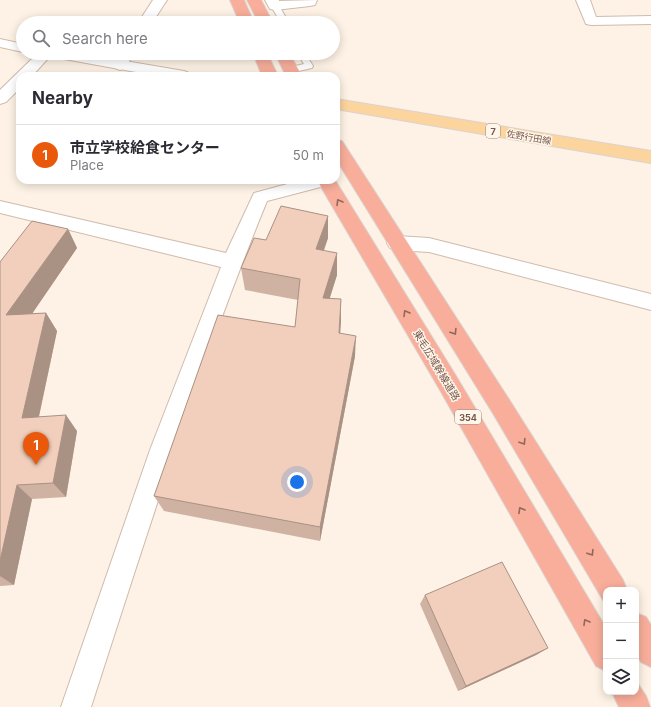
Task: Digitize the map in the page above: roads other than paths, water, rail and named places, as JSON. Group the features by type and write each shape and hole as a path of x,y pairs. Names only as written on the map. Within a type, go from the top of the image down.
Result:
{"highway":[{"path":"237,0 244,16"},
{"path":"254,0 262,16"},
{"path":"263,60 268,72"},
{"path":"286,60 292,72"},
{"path":"340,151 502,408 611,587"},
{"name":"東毛広域幹線道路","path":"328,184 452,390 603,651"},
{"path":"639,632 651,652"},
{"path":"629,695 635,707"}],"main road":[{"name":"佐野行田線","path":"340,105 651,157"}],"street":[{"path":"150,16 160,0"},
{"path":"274,3 310,2 310,0"},
{"path":"583,0 591,21 651,20"},
{"path":"0,43 16,46"},
{"path":"26,72 39,60"},
{"path":"127,60 170,72"},
{"path":"0,98 16,82"},
{"path":"76,707 179,404 231,262 260,197 310,184"},
{"path":"0,207 231,262"},
{"path":"397,243 429,245 651,302"}],"lane":[{"path":"274,3 281,16"},
{"path":"294,72 309,66 306,60"}],"place":[{"name":"市立学校給食センター","path":"36,465"}]}
